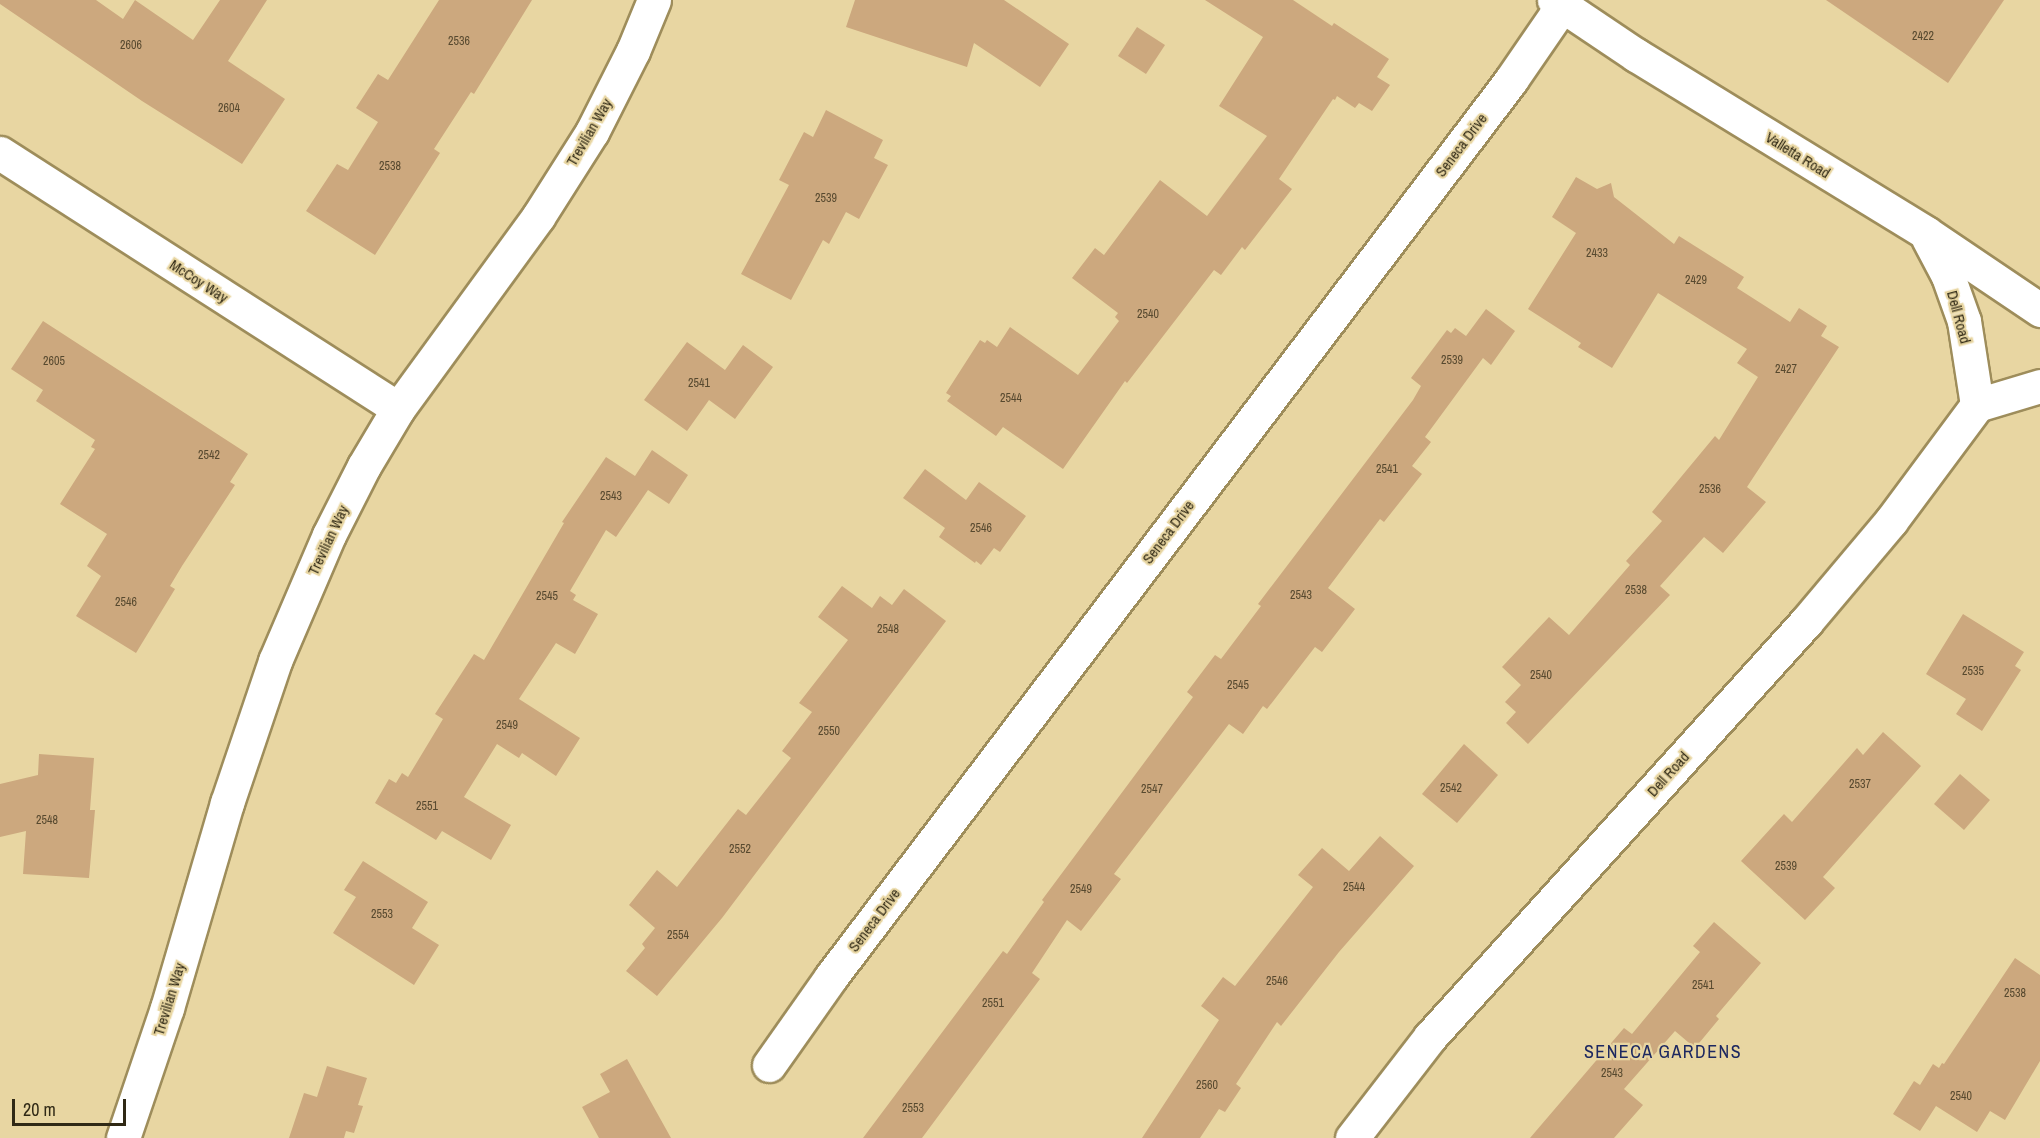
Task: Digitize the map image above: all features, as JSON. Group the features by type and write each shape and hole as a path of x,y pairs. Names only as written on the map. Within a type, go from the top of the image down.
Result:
{"street":[{"name":"Trevilian Way","path":"123,1138 167,1008 226,803 275,661 329,535 364,466 398,409 538,217 592,132 633,51 654,0"},
{"name":"Valletta Road","path":"1561,2 1636,56 1926,233 2040,310"},
{"name":"Seneca Drive","path":"769,1065 839,967 1511,80 1561,2"},
{"name":"McCoy Way","path":"0,153 398,409"},
{"name":"Dell Road","path":"1352,1138 1430,1037 1806,622 1891,521 1977,405 1964,321 1948,276 1926,233"},
{"path":"1977,405 2040,386"}],"building":[{"path":"0,0 96,0 123,19 135,0 193,40 220,0 267,0 228,61 285,99 242,164 142,101 0,4"},
{"path":"439,0 532,0 474,94 471,92 434,149 440,153 375,255 306,211 337,164 348,170 378,122 356,108 378,74 388,80"},
{"path":"855,0 1004,0 1069,44 1040,87 974,43 967,67 846,27"},
{"path":"1205,0 1293,0 1332,26 1334,23 1389,59 1377,77 1390,85 1372,111 1359,103 1355,108 1337,96 1335,100 1333,99 1279,179 1292,189 1245,250 1242,247 1221,275 1214,270 1127,383 1125,381 1063,469 1003,427 996,436 947,401 951,396 946,393 980,340 985,343 987,340 997,347 1010,327 1078,375 1119,321 1115,317 1118,313 1072,278 1095,248 1104,255 1160,180 1207,216 1267,136 1219,106 1263,37"},
{"path":"1826,0 2004,0 1948,83"},
{"path":"1137,27 1165,45 1146,74 1118,56"},
{"path":"826,110 883,140 874,158 888,165 859,219 846,212 829,244 823,240 791,300 741,274 789,185 779,180 804,132 813,137"},
{"path":"1576,177 1597,189 1611,183 1614,197 1674,244 1679,236 1744,277 1737,288 1790,322 1799,308 1827,326 1821,336 1839,347 1747,487 1766,502 1723,553 1704,537 1660,586 1670,595 1528,744 1506,723 1516,712 1505,702 1521,685 1502,667 1549,617 1569,635 1630,565 1626,561 1662,521 1652,512 1715,436 1719,440 1758,377 1737,363 1747,349 1658,293 1612,368 1578,347 1581,343 1528,309 1576,233 1552,217"},
{"path":"1486,309 1515,331 1491,365 1483,358 1425,437 1431,442 1412,466 1422,474 1384,522 1380,519 1328,588 1355,609 1322,652 1315,647 1267,709 1263,706 1243,734 1229,724 1114,874 1121,879 1081,931 1067,920 1032,973 1040,979 922,1138 863,1138 1003,951 1007,954 1044,902 1042,900 1193,697 1187,692 1215,655 1221,659 1261,606 1258,604 1413,400 1421,386 1411,378 1447,330 1451,333 1455,328 1466,336"},
{"path":"43,321 248,454 230,482 235,485 170,586 175,589 136,653 76,616 101,576 87,566 107,534 60,504 95,449 91,447 95,440 36,401 43,390 11,369"},
{"path":"687,342 725,370 743,345 773,367 735,419 709,400 687,431 644,400"},
{"path":"652,450 688,475 669,504 648,490 616,537 606,530 570,591 576,595 573,600 598,614 575,654 556,643 519,699 580,738 556,776 522,753 519,758 497,744 464,797 511,825 491,860 442,831 436,840 375,803 389,779 396,783 402,773 408,777 443,719 435,714 474,654 484,660 564,523 562,522 606,457 635,476"},
{"path":"925,469 966,500 979,482 1026,516 1000,552 994,548 981,565 976,561 975,563 939,537 945,528 903,498"},
{"path":"842,586 872,608 880,596 892,605 904,589 946,621 722,918 657,996 626,971 645,948 642,944 655,928 629,905 657,870 677,887 738,809 746,815 791,758 782,751 812,712 799,703 848,640 818,617"},
{"path":"1963,614 2024,652 2015,666 2021,670 1982,731 1956,714 1966,699 1926,674"},
{"path":"1883,732 1921,766 1823,877 1835,888 1805,920 1741,861 1784,814 1792,822 1857,748 1863,755"},
{"path":"1464,744 1498,775 1457,823 1422,794"},
{"path":"39,754 94,758 90,810 95,810 89,878 23,874 26,831 0,837 0,784 38,775"},
{"path":"1960,774 1990,800 1964,830 1934,804"},
{"path":"1380,836 1414,866 1339,952 1281,1026 1277,1022 1236,1084 1241,1088 1225,1112 1219,1109 1200,1138 1142,1138 1219,1020 1201,1006 1223,977 1235,986 1313,887 1298,875 1322,848 1349,871"},
{"path":"363,861 428,902 412,928 439,945 414,985 333,933 356,897 344,890"},
{"path":"1714,922 1761,963 1716,1016 1719,1019 1695,1048 1675,1031 1624,1089 1643,1105 1614,1138 1530,1138 1624,1028 1632,1034 1700,952 1693,946"},
{"path":"2015,958 2040,975 2040,1061 2005,1120 1990,1111 1977,1132 1936,1106 1920,1131 1893,1114 1914,1081 1920,1085 1933,1064 1939,1068 1942,1063 1944,1064"},
{"path":"627,1059 671,1138 599,1138 582,1107 610,1092 600,1074"},
{"path":"327,1066 367,1078 358,1105 363,1106 354,1133 346,1131 344,1138 289,1138 304,1093 317,1097"}],"district":[{"name":"SENECA GARDENS","path":"1663,1052"}]}
